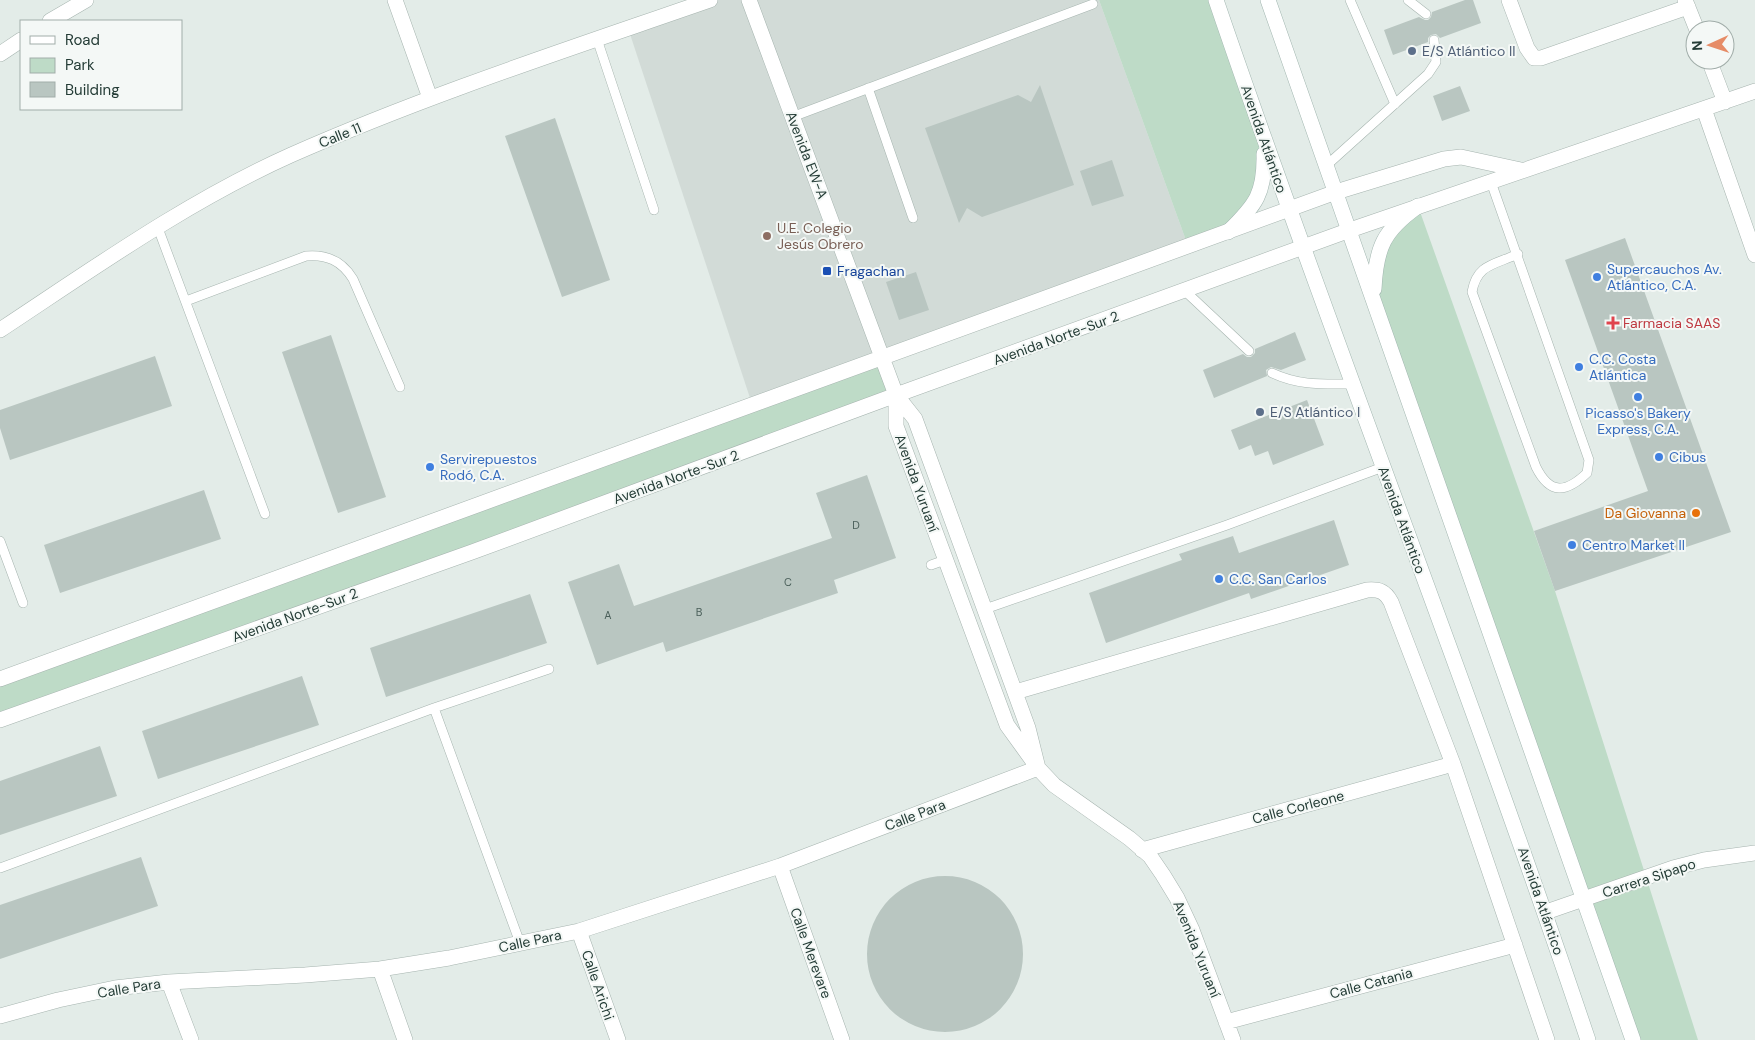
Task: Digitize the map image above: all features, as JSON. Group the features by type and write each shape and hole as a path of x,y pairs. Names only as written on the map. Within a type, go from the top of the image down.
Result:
{"street":[{"path":"52,20 86,0"},
{"path":"395,0 430,98"},
{"name":"Calle 11","path":"0,330 158,228 227,187 290,156 430,98 710,0"},
{"name":"Avenida EW-A","path":"748,0 896,395"},
{"name":"Avenida Atlántico","path":"1216,0 1289,210 1546,912 1588,1040"},
{"path":"1268,0 1633,1040"},
{"path":"1509,0 1526,48 1534,58 1541,58 1686,4 1693,20"},
{"path":"0,54 20,41"},
{"path":"1713,70 1725,102"},
{"name":"Avenida Norte-Sur 2","path":"0,720 472,552 1350,230 1521,170 1755,92"},
{"path":"1704,109 1755,255"},
{"path":"1228,232 1248,213 1259,195 1265,174 1264,140"},
{"path":"0,679 1336,192 1444,159 1461,157 1521,170"},
{"path":"1374,298 1375,270 1388,234 1400,219 1418,206"},
{"name":"Avenida Yuruaní","path":"896,395 896,426 938,562 1007,725 1038,768 1054,785 1129,838 1150,856 1177,898 1192,930 1232,1040"},
{"name":"Avenida Yuruaní","path":"896,395 915,419 1028,728 1038,768"},
{"path":"1015,692 1367,590 1378,589 1386,594 1391,602 1453,764 1547,1040"},
{"name":"Calle Corleone","path":"1142,850 1453,764"},
{"name":"Calle Para","path":"0,1016 115,988 169,982 380,969 449,958 579,931 780,866 1038,768"},
{"name":"Carrera Sipapo","path":"1546,912 1673,868 1704,860 1755,853"},
{"name":"Calle Merevare","path":"780,866 842,1040"},
{"name":"Calle Arichi","path":"579,931 618,1040"},
{"name":"Calle Catania","path":"1226,1022 1515,945"},
{"path":"380,969 405,1040"},
{"path":"169,982 191,1040"}],"lane":[{"path":"1350,0 1395,104"},
{"path":"1408,0 1426,14"},
{"path":"792,117 1093,4"},
{"path":"597,39 654,210"},
{"path":"1327,165 1428,74 1436,62 1434,40"},
{"path":"868,88 913,218"},
{"path":"1491,182 1518,254 1589,460 1587,473 1577,482 1564,488 1551,487 1542,479 1536,467 1472,292 1475,279 1482,270 1518,254"},
{"path":"158,228 265,514"},
{"path":"186,301 306,256 324,256 333,259 348,271 353,279 400,387"},
{"path":"1185,291 1249,351"},
{"path":"1272,373 1289,381 1307,384 1353,384"},
{"path":"985,609 1227,525 1383,467"},
{"path":"0,542 22,603"},
{"path":"0,868 434,708 549,669"},
{"path":"434,708 520,943"}],"shaded area":[{"path":"710,0 1099,0 1188,246 752,404 628,28"}],"green space":[{"path":"1099,0 1216,0 1264,140 1248,213 1188,246"},
{"path":"1418,206 1555,591 1698,1040 1633,1040 1374,298 1381,249"},
{"path":"883,356 896,395 0,720 0,679"}],"building":[{"path":"1465,0 1473,0 1481,23 1440,38 1436,34 1431,35 1428,38 1428,42 1393,55 1384,30 1419,17 1428,20 1432,12"},
{"path":"1040,85 1074,185 982,217 967,208 959,223 925,128 1018,95 1031,102"},
{"path":"1460,86 1470,111 1442,121 1433,96"},
{"path":"555,118 610,280 562,297 505,136"},
{"path":"1112,160 1124,196 1092,206 1080,171"},
{"path":"1625,238 1731,532 1555,591 1534,531 1648,491 1565,260"},
{"path":"916,272 929,310 899,320 886,282"},
{"path":"1295,332 1306,360 1281,370 1271,367 1266,370 1267,376 1214,398 1203,370 1243,354 1251,357 1255,353 1255,349"},
{"path":"331,335 386,497 338,513 282,352"},
{"path":"155,356 172,406 10,460 0,428 0,410"},
{"path":"1307,400 1324,445 1273,465 1268,451 1255,456 1251,445 1239,450 1231,430"},
{"path":"867,475 896,558 834,580 838,593 666,652 663,642 597,665 568,582 619,564 634,606 832,538 816,493"},
{"path":"204,490 221,539 60,593 44,545"},
{"name":"C.C. San Carlos","path":"1334,520 1349,565 1251,599 1249,593 1106,643 1089,593 1182,560 1179,554 1233,536 1239,553"},
{"path":"530,594 547,643 386,697 370,648"},
{"path":"302,676 319,725 158,779 142,731"},
{"path":"100,746 117,796 0,835 0,781"},
{"path":"141,857 158,906 0,959 0,905"},
{"path":"937,876 953,876 968,879 982,885 995,893 1006,904 1020,931 1023,954 1022,969 1014,991 1006,1004 995,1015 968,1029 953,1032 937,1032 922,1029 908,1023 895,1015 884,1004 870,977 867,962 867,946 870,931 876,917 884,904 895,893 922,879"}],"place":[{"name":"E/S Atlántico II","path":"1412,51"},
{"name":"U.E. Colegio Jesús Obrero","path":"767,236"},
{"name":"Fragachan","path":"827,271"},
{"name":"Supercauchos Av. Atlántico, C.A.","path":"1597,277"},
{"name":"Farmacia SAAS","path":"1613,323"},
{"name":"C.C. Costa Atlántica","path":"1579,367"},
{"name":"Picasso's Bakery Express, C.A.","path":"1638,397"},
{"name":"E/S Atlántico I","path":"1260,412"},
{"name":"Cibus","path":"1659,457"},
{"name":"Servirepuestos Rodó, C.A.","path":"430,467"},
{"name":"Da Giovanna","path":"1696,513"},
{"name":"Centro Market II","path":"1572,545"},
{"name":"C.C. San Carlos","path":"1219,579"}]}
